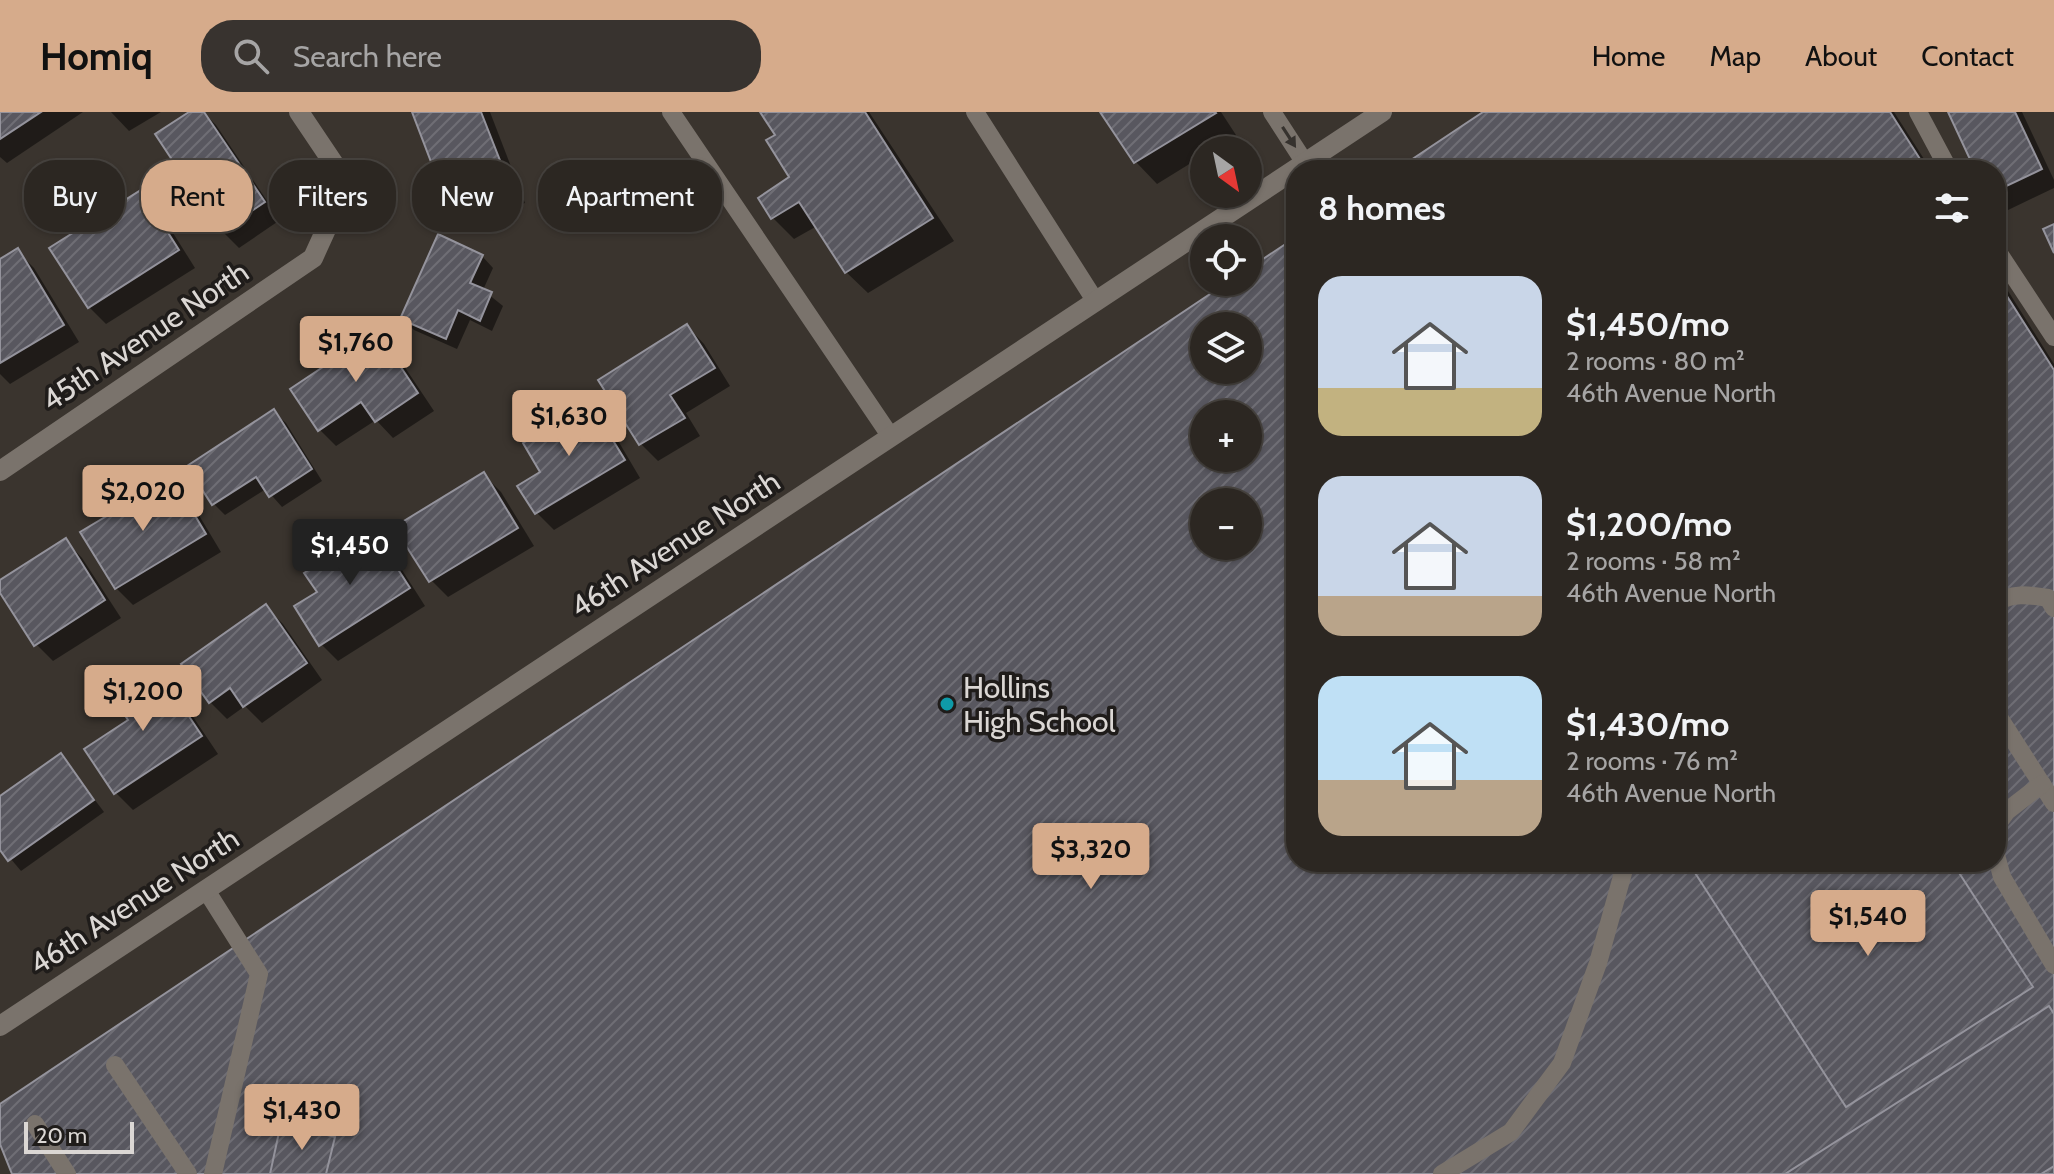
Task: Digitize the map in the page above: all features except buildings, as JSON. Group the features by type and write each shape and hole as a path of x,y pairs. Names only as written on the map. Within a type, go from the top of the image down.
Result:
{"street":[{"name":"45th Avenue North","path":"0,471 313,258 338,203 334,164 299,112"},
{"name":"46th Avenue North","path":"1310,160 1382,112"},
{"name":"46th Avenue North","path":"0,1026 1286,176"}],"lane":[{"path":"671,112 891,437"},
{"path":"975,112 1096,302"},
{"path":"1272,112 1303,160"},
{"path":"1918,112 1944,160"},
{"path":"2006,264 2054,337"},
{"path":"2006,598 2030,595 2048,598 2054,608"},
{"path":"2006,728 2054,803"},
{"path":"2006,812 2042,784"},
{"path":"1442,1174 1511,1132 1562,1063 1598,963 1623,872"},
{"path":"2001,872 2054,965"},
{"path":"206,890 259,974 213,1174"},
{"path":"115,1065 188,1174"},
{"path":"35,1124 67,1174"}],"place":[{"name":"Hollins High School","path":"947,704"}]}
